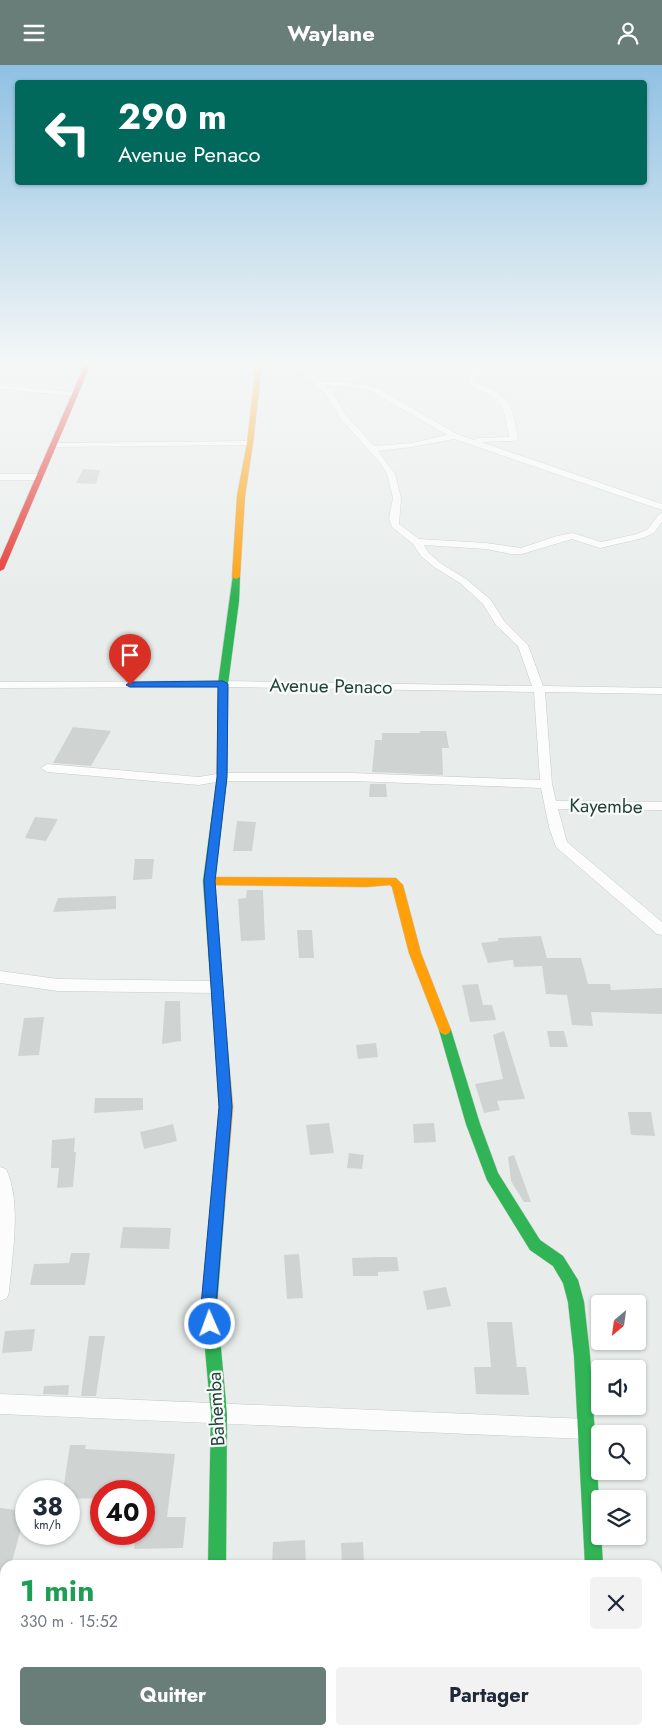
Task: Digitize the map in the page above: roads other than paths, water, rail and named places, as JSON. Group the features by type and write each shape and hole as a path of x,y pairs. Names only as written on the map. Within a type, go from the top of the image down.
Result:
{"street":[{"path":"0,569 55,442"},
{"path":"367,442 384,463 394,484 397,498 395,525 418,543 424,554 430,559 488,602 500,623 523,645 539,690 546,785 555,827 561,844 662,930"},
{"path":"373,449 426,442"},
{"path":"470,442 662,507"},
{"path":"54,445 250,443"},
{"name":"Bahemba","path":"217,1560 219,1414 209,1306 226,1107 209,881 222,777 223,684 235,601 241,496 250,443"},
{"path":"0,477 40,477"},
{"path":"418,543 486,546 510,551 522,551 560,538 573,536 600,545 640,536 650,531 662,516"},
{"name":"Avenue Penaco","path":"0,685 223,684 662,691"},
{"path":"47,769 199,781 222,777 352,777 546,785"},
{"name":"Kayembe","path":"550,805 662,806"},
{"path":"209,881 396,883 414,953 431,991 451,1048 473,1124 492,1176 535,1245 558,1261 570,1280 576,1302 580,1338 594,1560"},
{"path":"0,991 4,978 58,985 216,987"},
{"path":"0,1174 6,1204 0,1292"},
{"path":"0,1404 586,1429"}]}
